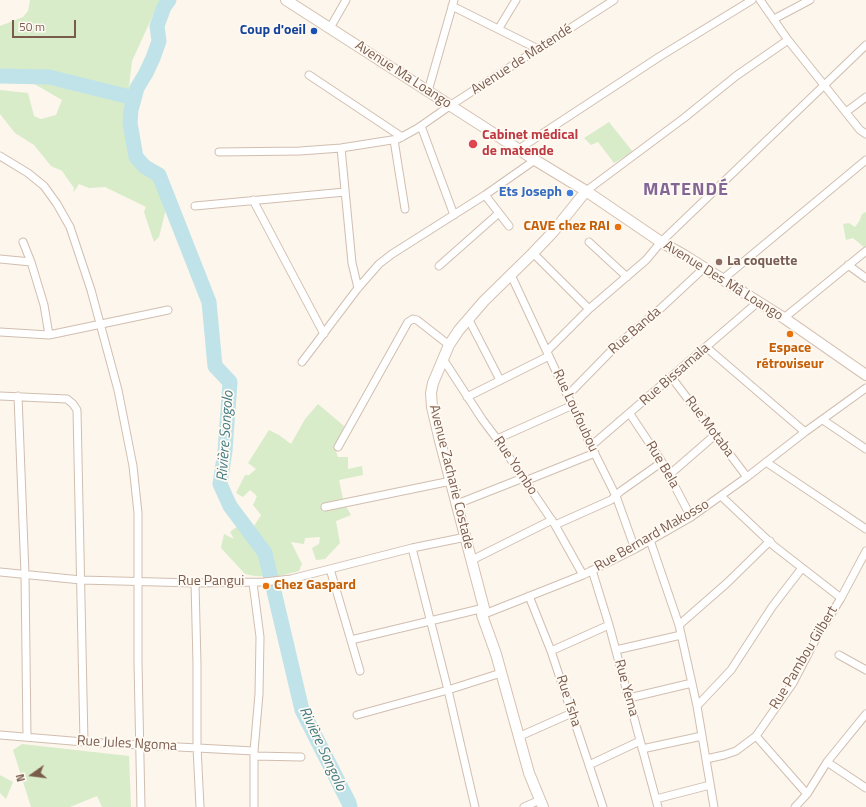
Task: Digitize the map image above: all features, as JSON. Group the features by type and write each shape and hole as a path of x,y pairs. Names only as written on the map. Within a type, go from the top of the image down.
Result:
{"main road":[{"name":"Avenue Ma Loango","path":"286,0 519,149"},
{"name":"Avenue Des Mâ Loango","path":"519,149 586,191 661,242 784,318 866,375"},
{"name":"Avenue Zacharie Costade","path":"541,804 529,773 518,737 483,612 472,560 434,414 431,393 433,383 449,345 459,330 484,301 533,254 586,191"}],"street":[{"path":"330,28 346,0"},
{"path":"499,28 516,0"},
{"name":"Avenue de Matendé","path":"219,152 300,151 341,148 394,140 402,137 614,0"},
{"path":"519,149 658,57 752,0"},
{"path":"760,0 788,40 860,130 866,134"},
{"path":"774,19 810,0"},
{"path":"428,91 453,3 538,49"},
{"path":"586,191 684,118 736,76 788,40"},
{"path":"467,397 548,353 589,309 646,260 661,242 866,45"},
{"path":"309,75 402,137"},
{"path":"846,112 866,97"},
{"path":"421,126 454,215"},
{"path":"394,140 405,209"},
{"path":"341,148 352,263 358,288"},
{"path":"0,156 28,173 44,186 57,204 70,227 91,290 118,390 133,466 138,512 138,662 141,745 141,807"},
{"path":"302,362 378,264 485,195 535,160"},
{"path":"723,280 866,160"},
{"path":"195,206 345,192"},
{"path":"485,195 509,226"},
{"path":"253,200 324,334"},
{"path":"439,266 499,213"},
{"path":"23,242 31,262 44,305 49,335"},
{"path":"590,242 627,277"},
{"path":"784,318 848,264 866,251"},
{"path":"533,254 589,309"},
{"path":"0,259 31,262"},
{"path":"848,264 866,278"},
{"name":"Rue Banda","path":"568,395 615,347 660,309 704,268"},
{"name":"Rue Loufoubou","path":"511,275 616,496 635,549"},
{"name":"Rue Bissamala","path":"457,504 524,480 593,450 630,414 758,302"},
{"path":"0,332 49,335 168,310"},
{"path":"338,447 408,322 413,319 417,320 449,345"},
{"path":"469,320 500,380"},
{"path":"706,347 805,432"},
{"name":"Rue Yombo","path":"443,359 467,397 554,523 583,575"},
{"name":"Rue Motaba","path":"672,378 747,477"},
{"name":"Rue Bernard Makosso","path":"351,640 430,621 483,612 583,575 635,549 691,517 866,388"},
{"path":"0,396 67,399 77,410 84,742"},
{"path":"18,396 25,574 27,736"},
{"path":"497,439 536,423 573,405"},
{"name":"Rue Bela","path":"630,414 662,462 691,517"},
{"path":"822,420 866,449"},
{"path":"669,475 715,435"},
{"path":"472,560 554,523 611,500 621,491 662,462"},
{"path":"766,462 866,529"},
{"path":"325,507 451,481"},
{"path":"721,496 770,541 841,598"},
{"name":"Rue Pangui","path":"0,572 81,580 253,583 279,581 412,548 466,537"},
{"path":"650,540 679,626 697,706 714,807"},
{"path":"679,626 727,583 770,541"},
{"path":"412,548 448,690 475,807"},
{"name":"Rue Pambou Gilbert","path":"706,759 736,751 756,736 792,683 818,634 841,598 866,551"},
{"path":"697,706 731,670 772,606 802,568"},
{"path":"330,569 360,671"},
{"name":"Rue Yema","path":"592,570 609,624 658,807"},
{"path":"195,582 197,747 200,807"},
{"path":"253,583 260,637 259,694 254,754 254,807"},
{"name":"Rue Tsha","path":"529,596 551,651 603,807"},
{"path":"551,651 609,624"},
{"path":"616,650 681,635"},
{"path":"839,655 865,668"},
{"path":"357,715 448,690 501,673"},
{"path":"629,698 692,683"},
{"path":"518,737 572,713"},
{"path":"795,807 807,794 827,762 866,714"},
{"name":"Rue Jules Ngoma","path":"0,735 27,736 84,742 197,747 254,754 301,757"},
{"path":"642,749 702,736"},
{"path":"756,736 807,794"},
{"path":"589,765 640,741"},
{"path":"827,762 866,788"},
{"path":"656,799 710,785"},
{"path":"524,807 541,804"}],"green space":[{"path":"30,0 160,0 132,61 129,87 137,90 132,111 137,152 148,169 162,179 169,197 159,237 154,242 144,212 146,207 105,187 89,188 79,184 73,193 74,188 62,171 51,166 34,145 15,133 0,114 0,90 28,93 34,116 41,119 56,115 62,100 24,78 0,79 0,26 23,17 28,11"},
{"path":"609,122 633,152 614,163 598,142 591,145 584,138"},
{"path":"866,212 866,249 853,238 846,240 843,224 849,223 855,227 862,214"},
{"path":"318,404 344,426 341,443 335,449 338,457 348,457 348,469 362,466 363,475 339,480 344,503 351,515 336,521 340,543 325,559 316,560 312,548 319,544 320,537 305,538 304,544 291,542 302,564 299,571 275,577 245,574 221,548 224,534 234,539 230,532 235,528 245,525 241,519 243,516 254,526 261,515 253,505 257,496 250,490 243,497 236,493 245,475 249,475 256,469 248,463 269,430 291,444 305,419"},
{"path":"22,744 129,756 131,807 102,807 97,796 70,807 31,807 13,750"},
{"path":"0,775 13,782 6,799 0,793"}],"waterway":[{"name":"Rivière Songolo","path":"169,0 164,7 157,26 159,41 146,73 137,88 131,110 130,123 136,157 145,167 159,175 209,302 215,366 230,382 225,451 220,484 230,506 265,553 302,710 350,807"},
{"path":"0,76 49,77 134,98"}],"place":[{"name":"Coup d'oeil","path":"314,31"},
{"name":"Cabinet médical de matende","path":"473,144"},
{"name":"Ets Joseph","path":"570,193"},
{"name":"CAVE chez RAI","path":"618,227"},
{"name":"La coquette","path":"719,262"},
{"name":"Espace rétroviseur","path":"790,334"},
{"name":"Chez Gaspard","path":"266,586"}],"district":[{"name":"MATENDÉ","path":"686,191"}]}
